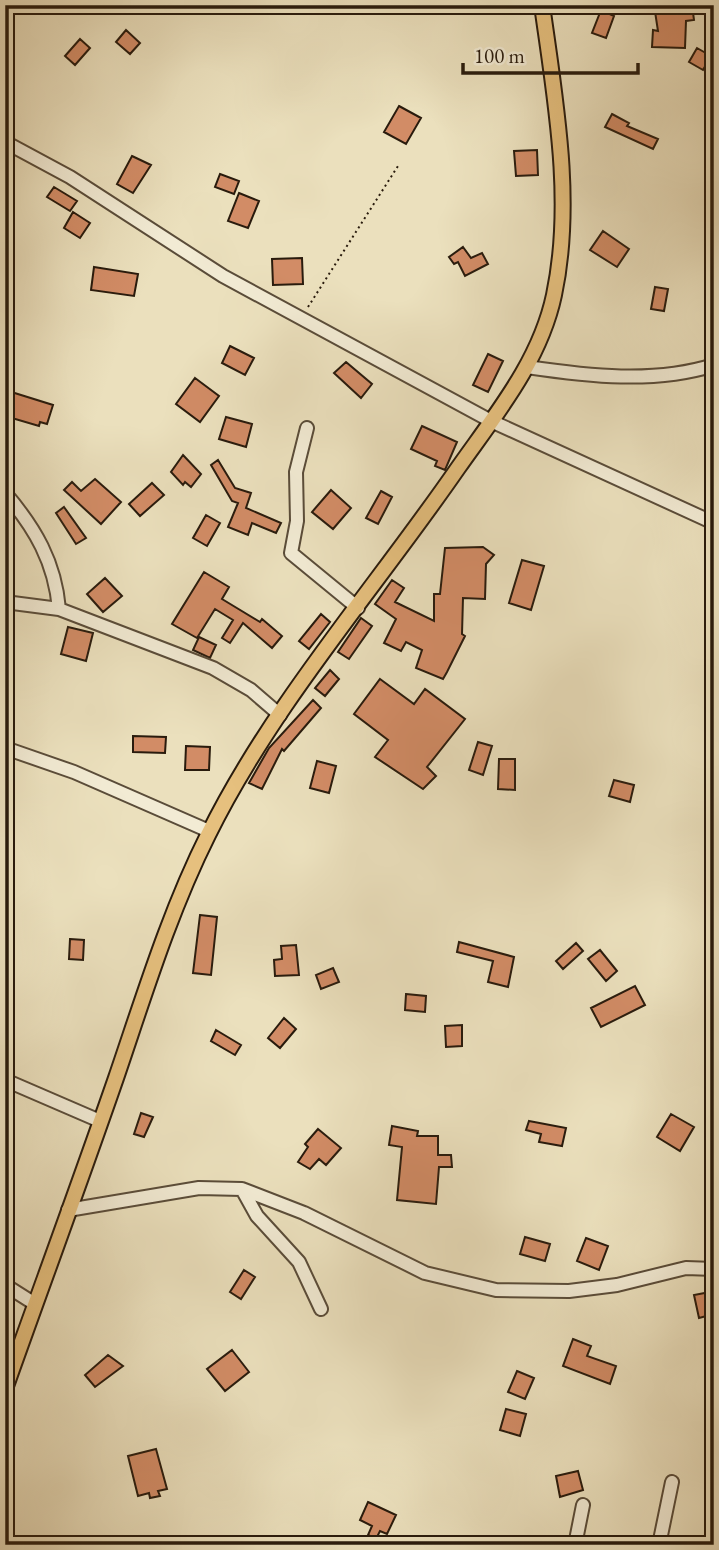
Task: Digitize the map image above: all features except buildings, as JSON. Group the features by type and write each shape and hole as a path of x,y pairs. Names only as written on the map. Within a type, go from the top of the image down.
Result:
{"main road":[{"path":"5,1389 177,902 209,831 280,715 491,421 527,367 544,330 554,296 560,260 562,206 558,134 542,5"}],"street":[{"path":"5,142 70,177 223,276 491,421 714,523"},
{"path":"527,367 597,376 664,375 714,365"},
{"path":"307,428 296,472 297,521 291,553 358,608"},
{"path":"5,493 39,538 52,568 59,609"},
{"path":"5,602 59,609 213,668 251,690 280,715"},
{"path":"5,748 74,772 209,831"},
{"path":"5,1080 100,1121"},
{"path":"68,1210 199,1188 242,1189 304,1213 425,1273 496,1290 569,1291 617,1285 687,1268 714,1269"},
{"path":"242,1189 257,1216 299,1262 321,1309"},
{"path":"5,1285 35,1304"},
{"path":"659,1545 672,1482"},
{"path":"575,1545 583,1505"}],"path":[{"path":"302,317 398,166"}]}
